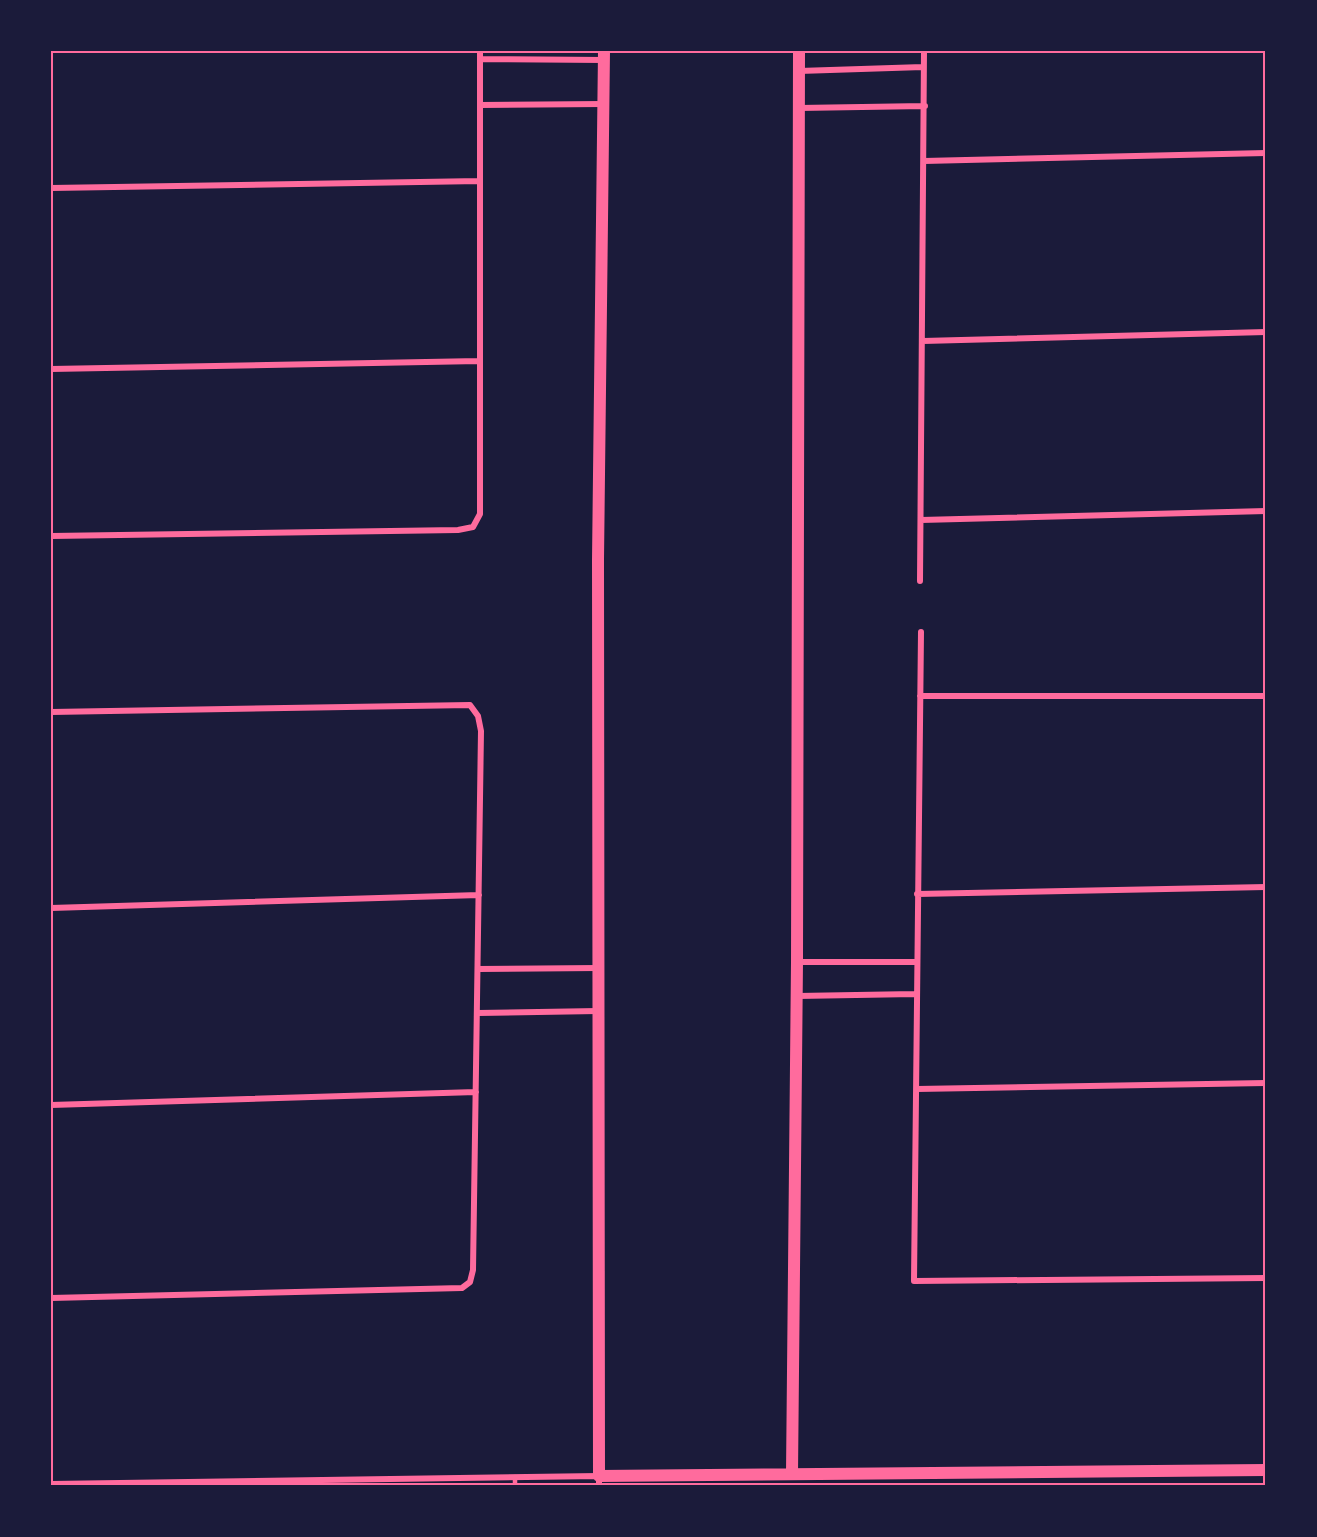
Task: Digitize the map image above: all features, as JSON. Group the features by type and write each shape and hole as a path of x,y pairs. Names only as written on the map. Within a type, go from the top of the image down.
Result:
{"main road":[{"path":"792,1474 797,996 799,51"},
{"path":"604,56 598,560 599,1481 762,1477 792,1474 1266,1470"}],"street":[{"path":"51,536 458,530 473,527 480,514 480,51"},
{"path":"920,581 924,51"},
{"path":"480,59 604,56"},
{"path":"799,71 923,67"},
{"path":"480,105 603,104"},
{"path":"799,108 925,106"},
{"path":"924,161 1266,153"},
{"path":"51,188 480,181"},
{"path":"923,341 1266,332"},
{"path":"51,369 479,361"},
{"path":"921,520 1266,511"},
{"path":"921,632 915,962 914,1281 1266,1278"},
{"path":"920,696 1266,696"},
{"path":"51,712 470,705 478,716 481,731 473,1270 470,1282 462,1288 51,1298"},
{"path":"917,894 1266,887"},
{"path":"51,908 479,895"},
{"path":"797,962 915,962"},
{"path":"478,969 598,968"},
{"path":"797,996 915,994"},
{"path":"478,1013 598,1011"},
{"path":"916,1089 1266,1083"},
{"path":"51,1105 476,1092"},
{"path":"51,1484 363,1483 515,1477 599,1481"}],"lane":[{"path":"515,1477 515,1486"}]}
